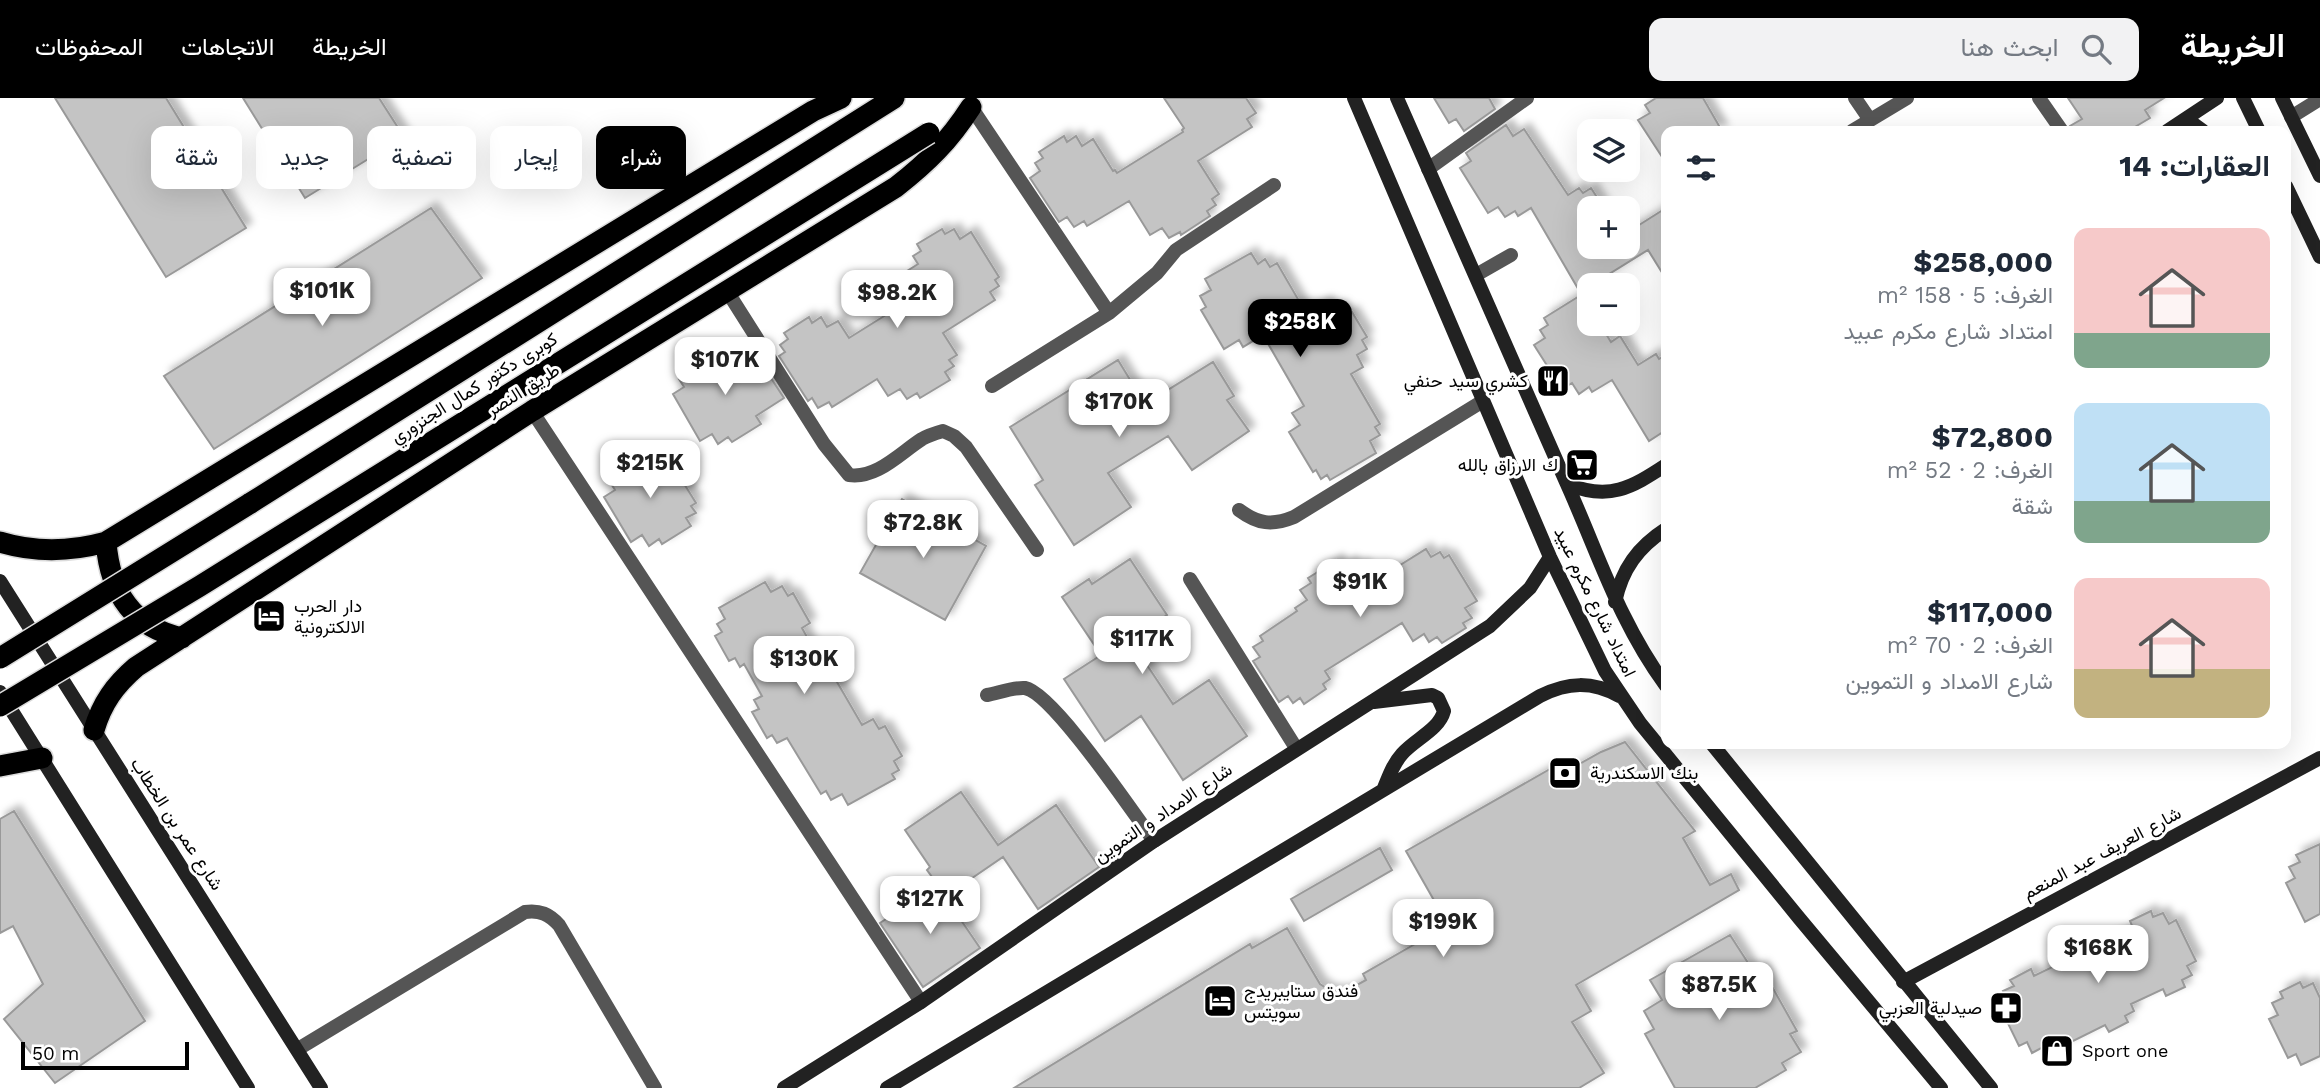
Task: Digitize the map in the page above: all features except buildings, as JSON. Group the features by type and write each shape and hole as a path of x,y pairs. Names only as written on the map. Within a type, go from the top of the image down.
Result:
{"highway":[{"path":"0,542 43,551 106,542 801,119 841,98"},
{"name":"كوبرى دكتور كمال الجنزوري","path":"0,658 178,549 894,98"},
{"name":"كوبرى دكتور كمال الجنزوري","path":"0,706 200,586 978,102"},
{"name":"طريق النصر","path":"94,730 104,702 124,677 532,411 896,187 925,164 951,138 978,102"},
{"path":"106,542 111,576 127,606 152,628 182,638"},
{"path":"0,766 42,758"}],"street":[{"name":"امتداد شارع مكرم عبيد","path":"1354,98 1550,557 1605,671 1622,698 1661,747"},
{"name":"امتداد شارع مكرم عبيد","path":"1397,98 1567,484 1615,602 1633,637 1661,679"},
{"path":"1428,169 1527,98"},
{"path":"1855,98 1870,120"},
{"path":"1860,126 1907,98"},
{"path":"2039,98 2059,126"},
{"path":"2175,126 2217,98"},
{"path":"2243,98 2257,126"},
{"path":"2282,98 2320,176"},
{"path":"2291,117 2320,99"},
{"path":"978,102 1109,313"},
{"path":"2183,121 2196,126"},
{"path":"992,386 1109,313 1157,272 1177,250 1274,185"},
{"path":"2291,196 2320,257"},
{"path":"1476,275 1511,255"},
{"path":"727,291 824,444 849,475 862,477 871,473 925,437 943,431 954,436 966,447 1037,550"},
{"path":"1239,510 1251,519 1265,523 1280,523 1294,517 1483,401"},
{"path":"532,411 921,1002"},
{"path":"1567,484 1583,491 1615,491 1639,483 1661,468"},
{"path":"1615,602 1629,563 1650,540 1661,532"},
{"name":"شارع الامداد و التموين","path":"784,1088 921,1002 1154,841 1497,620 1530,588 1550,557"},
{"path":"1190,579 1296,748"},
{"name":"شارع عمر بن الخطاب","path":"0,581 321,1088"},
{"path":"887,1088 1384,788 1556,688 1573,684 1590,685 1607,689 1622,698"},
{"path":"988,695 1024,688 1043,699 1071,730 1154,841"},
{"path":"0,692 248,1088"},
{"path":"1366,703 1432,695 1438,698 1444,711 1438,723 1402,753 1384,788"},
{"name":"امتداد شارع مكرم عبيد","path":"1663,749 1774,888 1941,1088"},
{"path":"1716,749 1991,1088"},
{"name":"شارع العريف عبد المنعم","path":"1903,982 2320,758"},
{"path":"298,1049 525,912 544,912 559,925 655,1088"}],"place":[{"name":"كشري سيد حنفي","path":"1553,381"},
{"name":"ك الارزاق بالله","path":"1582,465"},
{"name":"دار الحرب الالكترونية","path":"269,616"},
{"name":"بنك الاسكندرية","path":"1565,773"},
{"name":"فندق ستايبريدج سويتس","path":"1220,1001"},
{"name":"صيدلية العزبي","path":"2006,1008"},
{"name":"Sport one","path":"2057,1051"}]}
